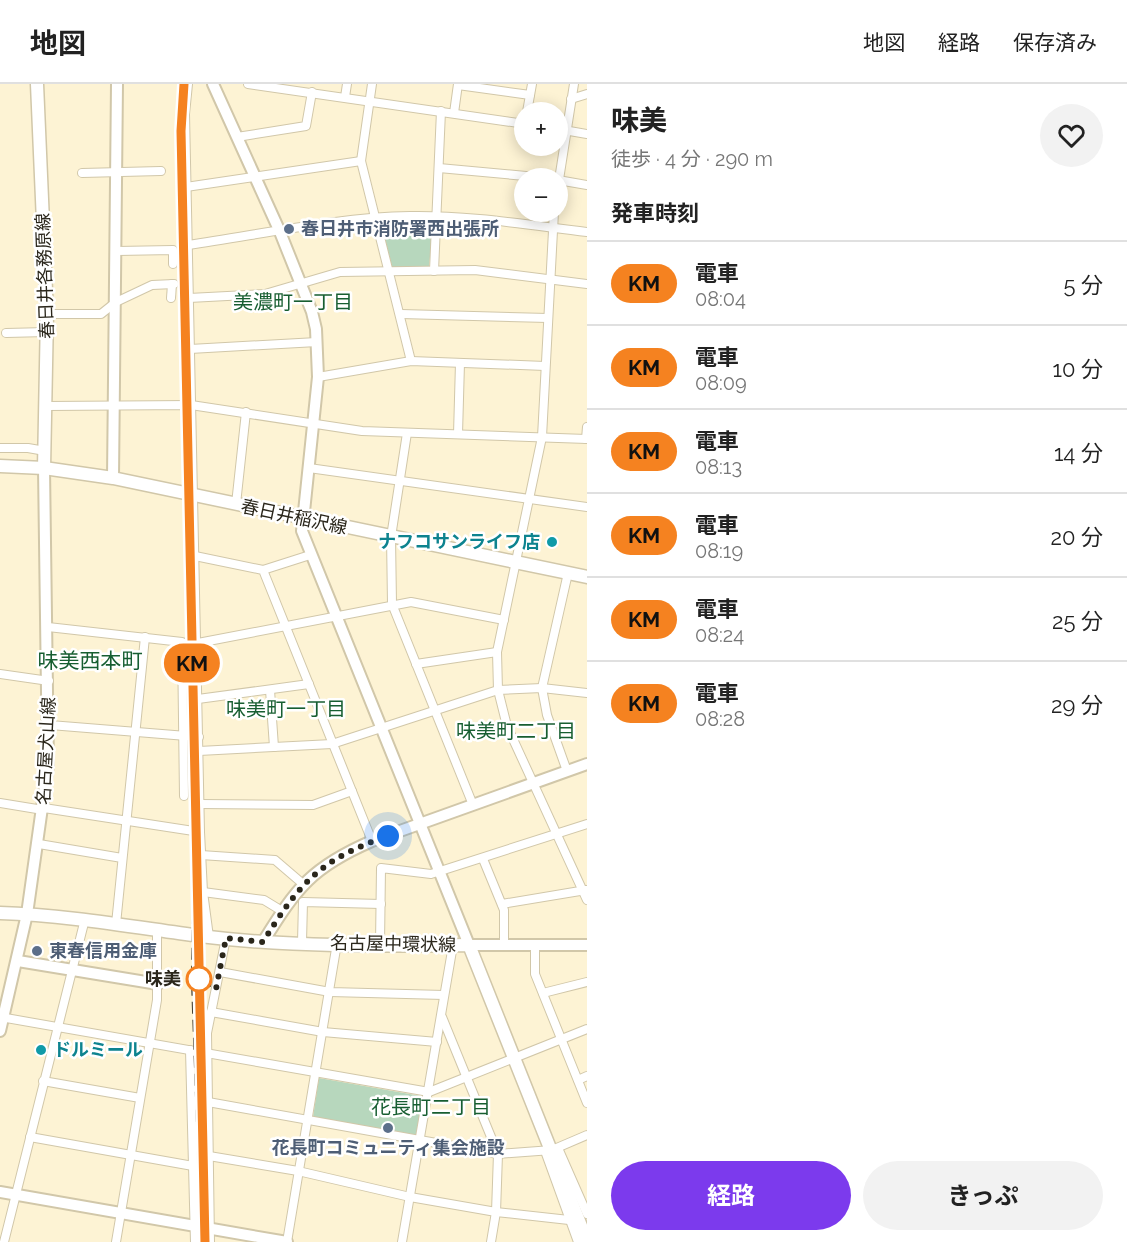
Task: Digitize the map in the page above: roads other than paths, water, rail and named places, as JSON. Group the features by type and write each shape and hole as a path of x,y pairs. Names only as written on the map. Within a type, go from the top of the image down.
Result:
{"main road":[{"name":"春日井各務原線","path":"36,84 47,314 44,468"},
{"name":"春日井稲沢線","path":"0,466 44,468 113,478 587,577"},
{"name":"名古屋中環状線","path":"0,913 85,919 209,937 263,942 469,945 587,1241"}],"street":[{"path":"113,478 117,84"},
{"path":"188,84 185,114 186,187 198,643 200,832 203,892 209,937"},
{"path":"213,84 280,232 312,312 317,342 318,376 302,531 469,945 587,945"},
{"path":"248,84 514,122"},
{"path":"345,98 347,84"},
{"path":"372,84 361,161 411,361"},
{"path":"454,113 458,84 530,95"},
{"path":"529,102 532,84"},
{"path":"568,109 574,84"},
{"path":"237,137 306,126 312,92"},
{"path":"571,99 587,94"},
{"path":"434,271 441,111"},
{"path":"568,131 587,134"},
{"path":"186,187 361,161"},
{"path":"439,168 514,175"},
{"path":"82,173 161,171"},
{"path":"568,182 587,185"},
{"path":"188,245 375,218 436,216 587,232"},
{"path":"553,222 542,437 497,651 498,690 507,726 532,784 585,890 587,900"},
{"path":"117,250 173,250 173,264"},
{"path":"189,298 265,294 340,273 475,270 587,284"},
{"path":"47,314 101,314 116,303 152,285 173,284 171,298"},
{"path":"400,314 548,318"},
{"path":"6,333 47,332"},
{"path":"190,349 317,342"},
{"path":"318,376 411,361 545,366"},
{"path":"458,435 460,363"},
{"path":"47,406 191,405 362,431 458,435 587,439 587,427"},
{"path":"236,504 246,412"},
{"path":"407,433 391,537 392,604 473,805"},
{"path":"0,448 28,448 45,451"},
{"name":"名古屋犬山線","path":"0,1031 18,961 39,844 50,725 44,468"},
{"path":"309,468 587,507"},
{"path":"195,556 263,570 310,555"},
{"path":"263,570 372,841"},
{"path":"567,771 547,715 542,688 568,573"},
{"path":"198,643 392,604 427,603 504,620"},
{"path":"48,627 182,642 184,796"},
{"path":"116,924 145,637"},
{"path":"416,664 497,651"},
{"path":"0,674 49,681"},
{"path":"198,699 309,684"},
{"path":"199,751 332,744 498,690 542,688 587,693"},
{"path":"270,690 274,747"},
{"path":"50,725 135,734 199,737"},
{"path":"302,942 299,898 303,884 337,856 372,841 587,764"},
{"path":"200,804 313,805 352,791"},
{"path":"0,803 200,832"},
{"path":"380,944 381,868 431,874 558,836 587,824"},
{"path":"39,844 122,858"},
{"path":"201,855 275,860 303,884"},
{"path":"483,859 502,904 504,945"},
{"path":"502,904 585,890"},
{"path":"203,892 264,900 282,911"},
{"path":"263,942 282,911 299,898 381,904"},
{"path":"4,1242 85,919"},
{"path":"116,1242 158,984 157,930"},
{"path":"210,1242 207,1033 226,938"},
{"path":"0,1192 287,1242 337,943"},
{"path":"402,1242 453,945"},
{"path":"535,945 536,974 587,1103"},
{"path":"18,961 158,984"},
{"path":"220,972 330,992 444,994"},
{"path":"543,993 587,982"},
{"path":"212,1012 323,1032 437,1042"},
{"path":"441,1016 498,1154 496,1212 491,1242"},
{"path":"2,1017 429,1092 587,1029"},
{"path":"190,1050 195,1242"},
{"path":"578,1080 587,1076"},
{"path":"44,1081 140,1098"},
{"path":"208,1102 498,1154 551,1150 587,1135"},
{"path":"30,1137 193,1166"},
{"path":"551,1150 587,1214"},
{"path":"551,1150 569,1220 578,1242"},
{"path":"209,1156 298,1171 410,1197 496,1212 569,1220"}],"railway":[{"path":"180,84 177,131 193,888 192,982 201,1242"}],"train":[{"name":"KM","path":"184,84 181,131 205,1242"}],"place":[{"name":"春日井市消防署西出張所","path":"289,229"},
{"name":"ナフコサンライフ店","path":"552,542"},
{"name":"東春信用金庫","path":"37,951"},
{"name":"味美","path":"199,979"},
{"name":"ドルミール","path":"41,1050"},
{"name":"花長町コミュニティ集会施設","path":"388,1128"}],"district":[{"name":"美濃町一丁目","path":"293,302"},
{"name":"味美西本町","path":"90,661"},
{"name":"味美町一丁目","path":"286,709"},
{"name":"味美町二丁目","path":"516,731"},
{"name":"花長町二丁目","path":"431,1107"}]}
